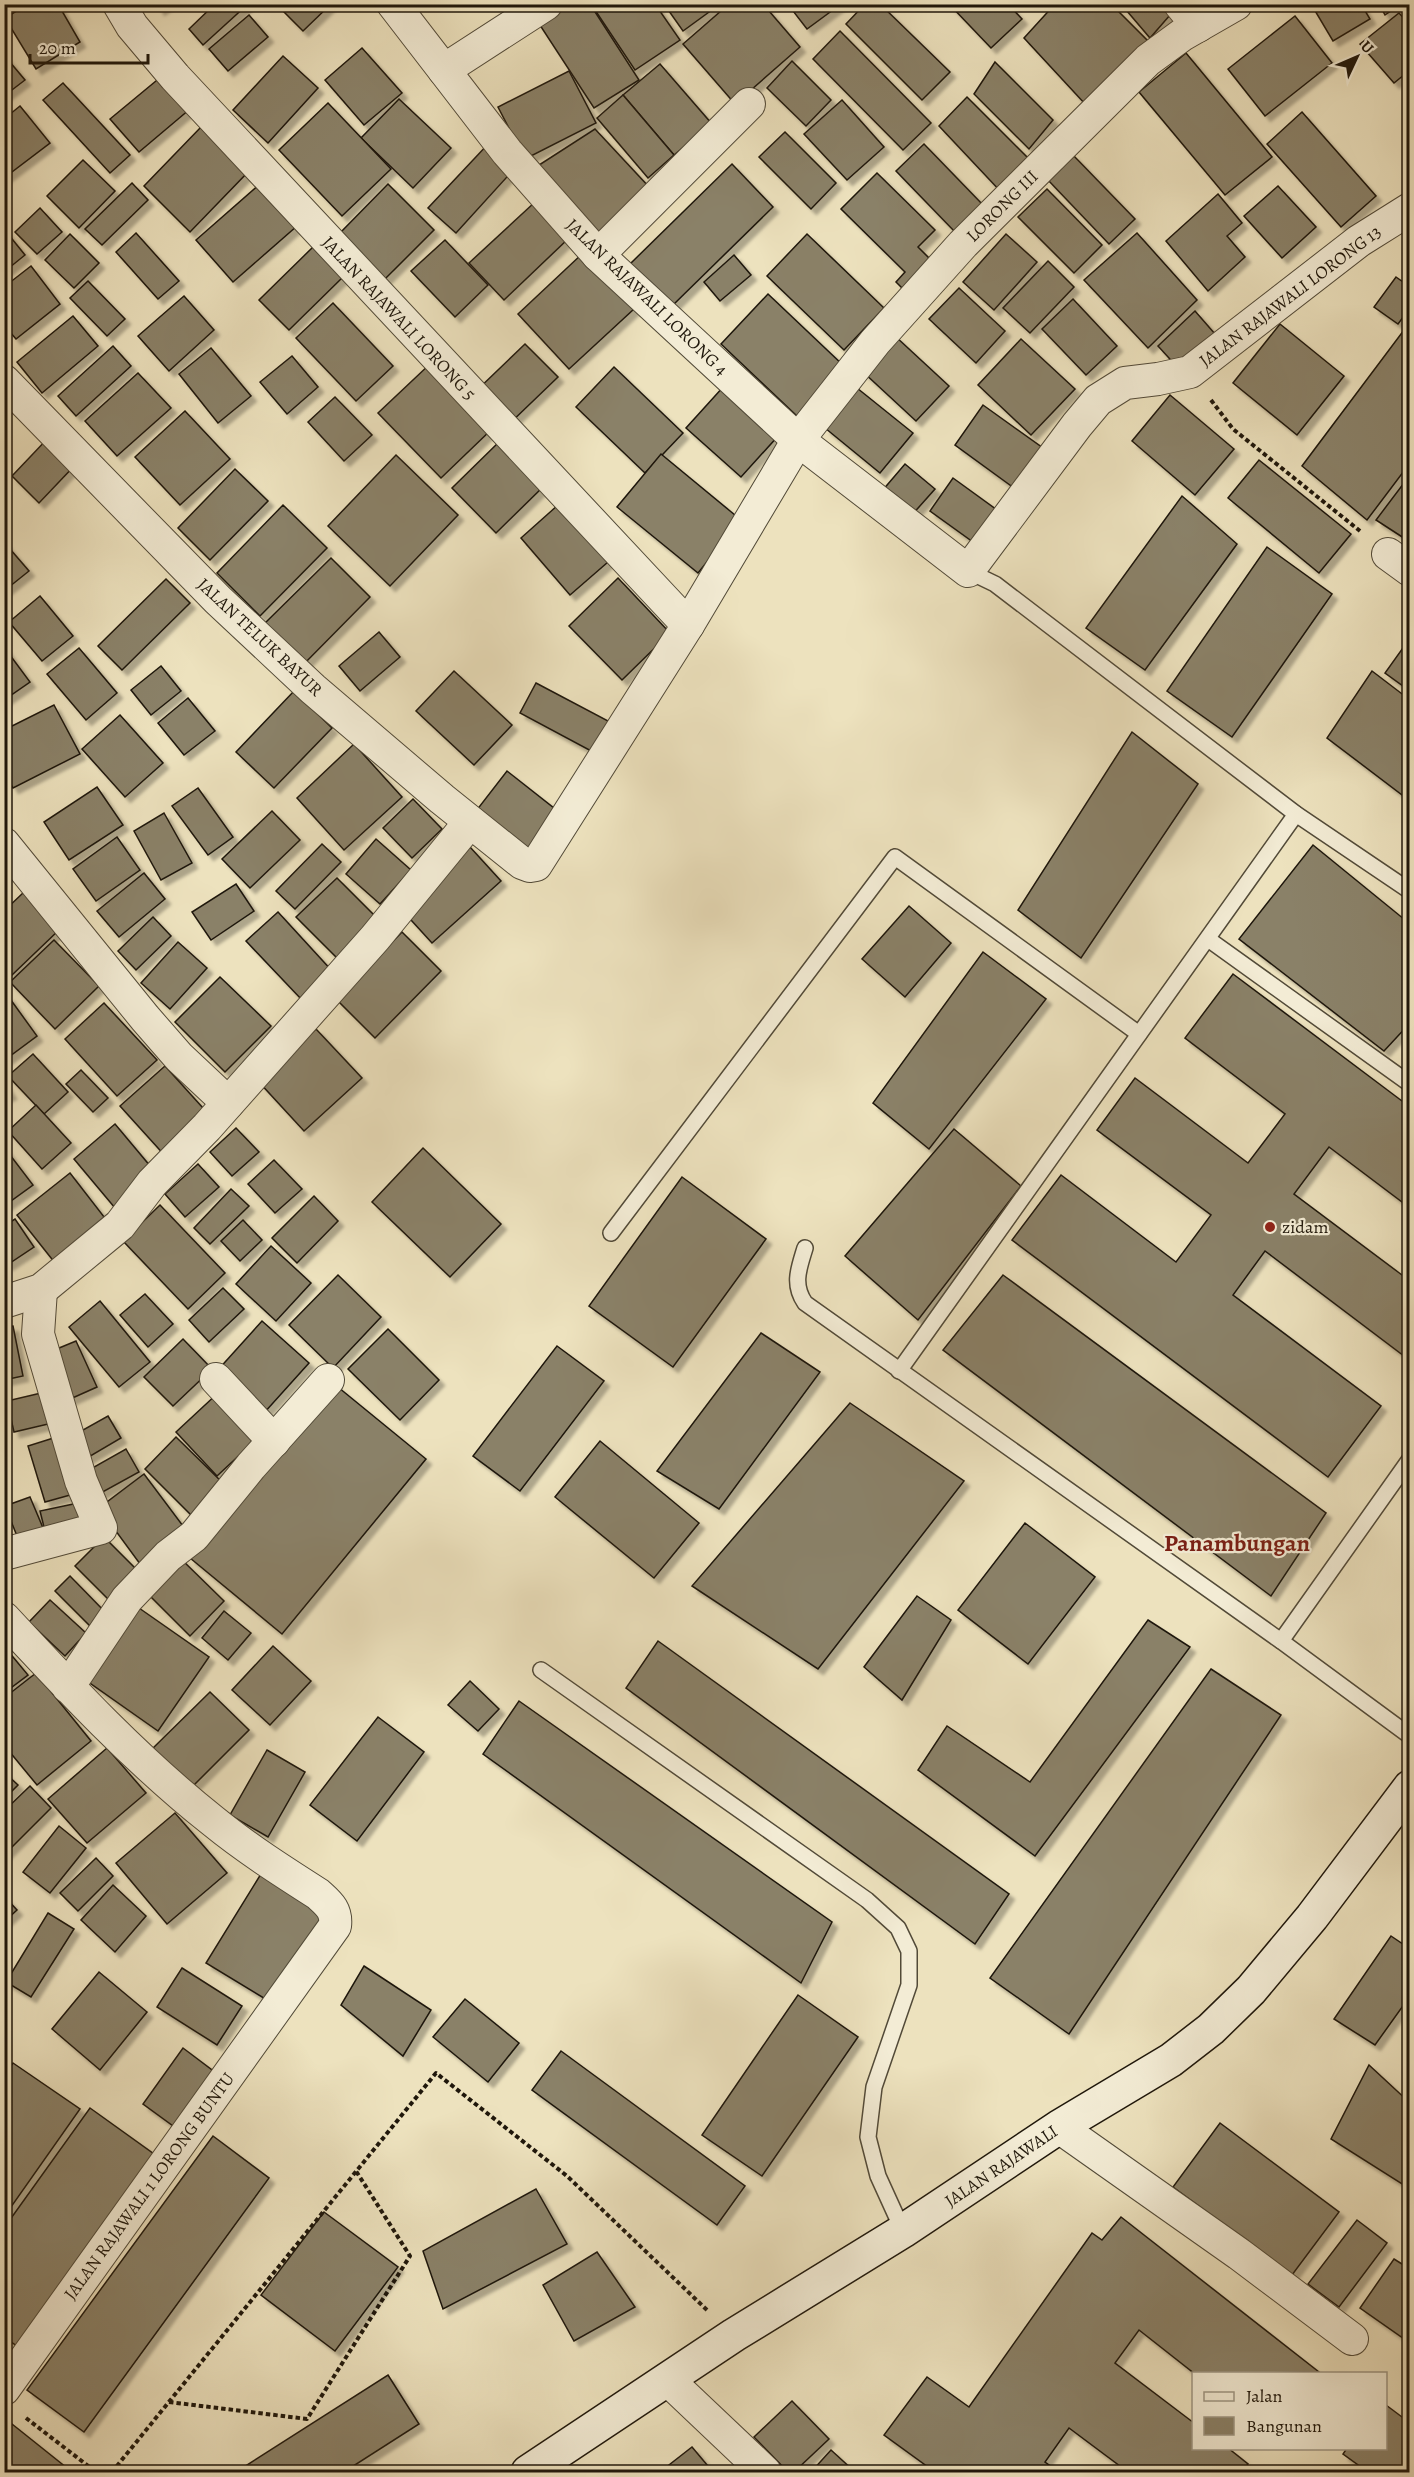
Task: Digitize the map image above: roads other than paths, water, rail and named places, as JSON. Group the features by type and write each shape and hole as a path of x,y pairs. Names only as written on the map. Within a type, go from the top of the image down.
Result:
{"main road":[{"name":"JALAN RAJAWALI","path":"528,2472 734,2335 903,2231 1059,2127 1171,2060 1211,2029 1251,1990 1312,1917 1410,1787"}],"street":[{"name":"JALAN RAJAWALI LORONG 5","path":"119,4 132,26 175,77 688,625"},
{"name":"JALAN RAJAWALI LORONG 4","path":"393,4 507,152 598,255 798,440"},
{"path":"444,70 546,4"},
{"name":"LORONG III","path":"536,865 688,625 798,440 875,342 963,244 1148,60 1189,15 1236,4"},
{"path":"598,255 749,104"},
{"name":"JALAN RAJAWALI LORONG 13","path":"968,571 1098,399 1125,383 1190,372 1359,241 1410,209"},
{"name":"JALAN TELUK BAYUR","path":"4,381 218,600 313,689 522,864 536,865"},
{"path":"798,440 968,571"},
{"path":"4,1302 41,1290 120,1225 152,1183 375,938 470,822"},
{"path":"4,844 14,878 179,1057 228,1102"},
{"path":"4,1554 101,1528 81,1481 38,1334 41,1290"},
{"path":"216,1379 274,1441"},
{"path":"68,1687 127,1599 168,1556 194,1536 328,1380"},
{"name":"JALAN RAJAWALI 1 LORONG BUNTU","path":"4,1618 68,1687 167,1783 213,1822 330,1905 336,1915 335,1926 4,2389"},
{"path":"1059,2127 1239,2254 1352,2339"},
{"path":"668,2380 765,2472"}],"lane":[{"path":"968,571 995,584 1296,814 1410,891"},
{"path":"899,1371 1296,814"},
{"path":"611,1233 895,857 1139,1034"},
{"path":"1208,939 1410,1084"},
{"path":"805,1248 797,1284 805,1303 1281,1641 1410,1736"},
{"path":"1281,1641 1410,1459"},
{"path":"541,1670 867,1900 898,1928 909,1951 909,1985 874,2087 868,2136 878,2176 903,2231"}],"place":[{"name":"zidam","path":"1270,1227"}],"district":[{"name":"Panambungan","path":"1237,1543"}]}
